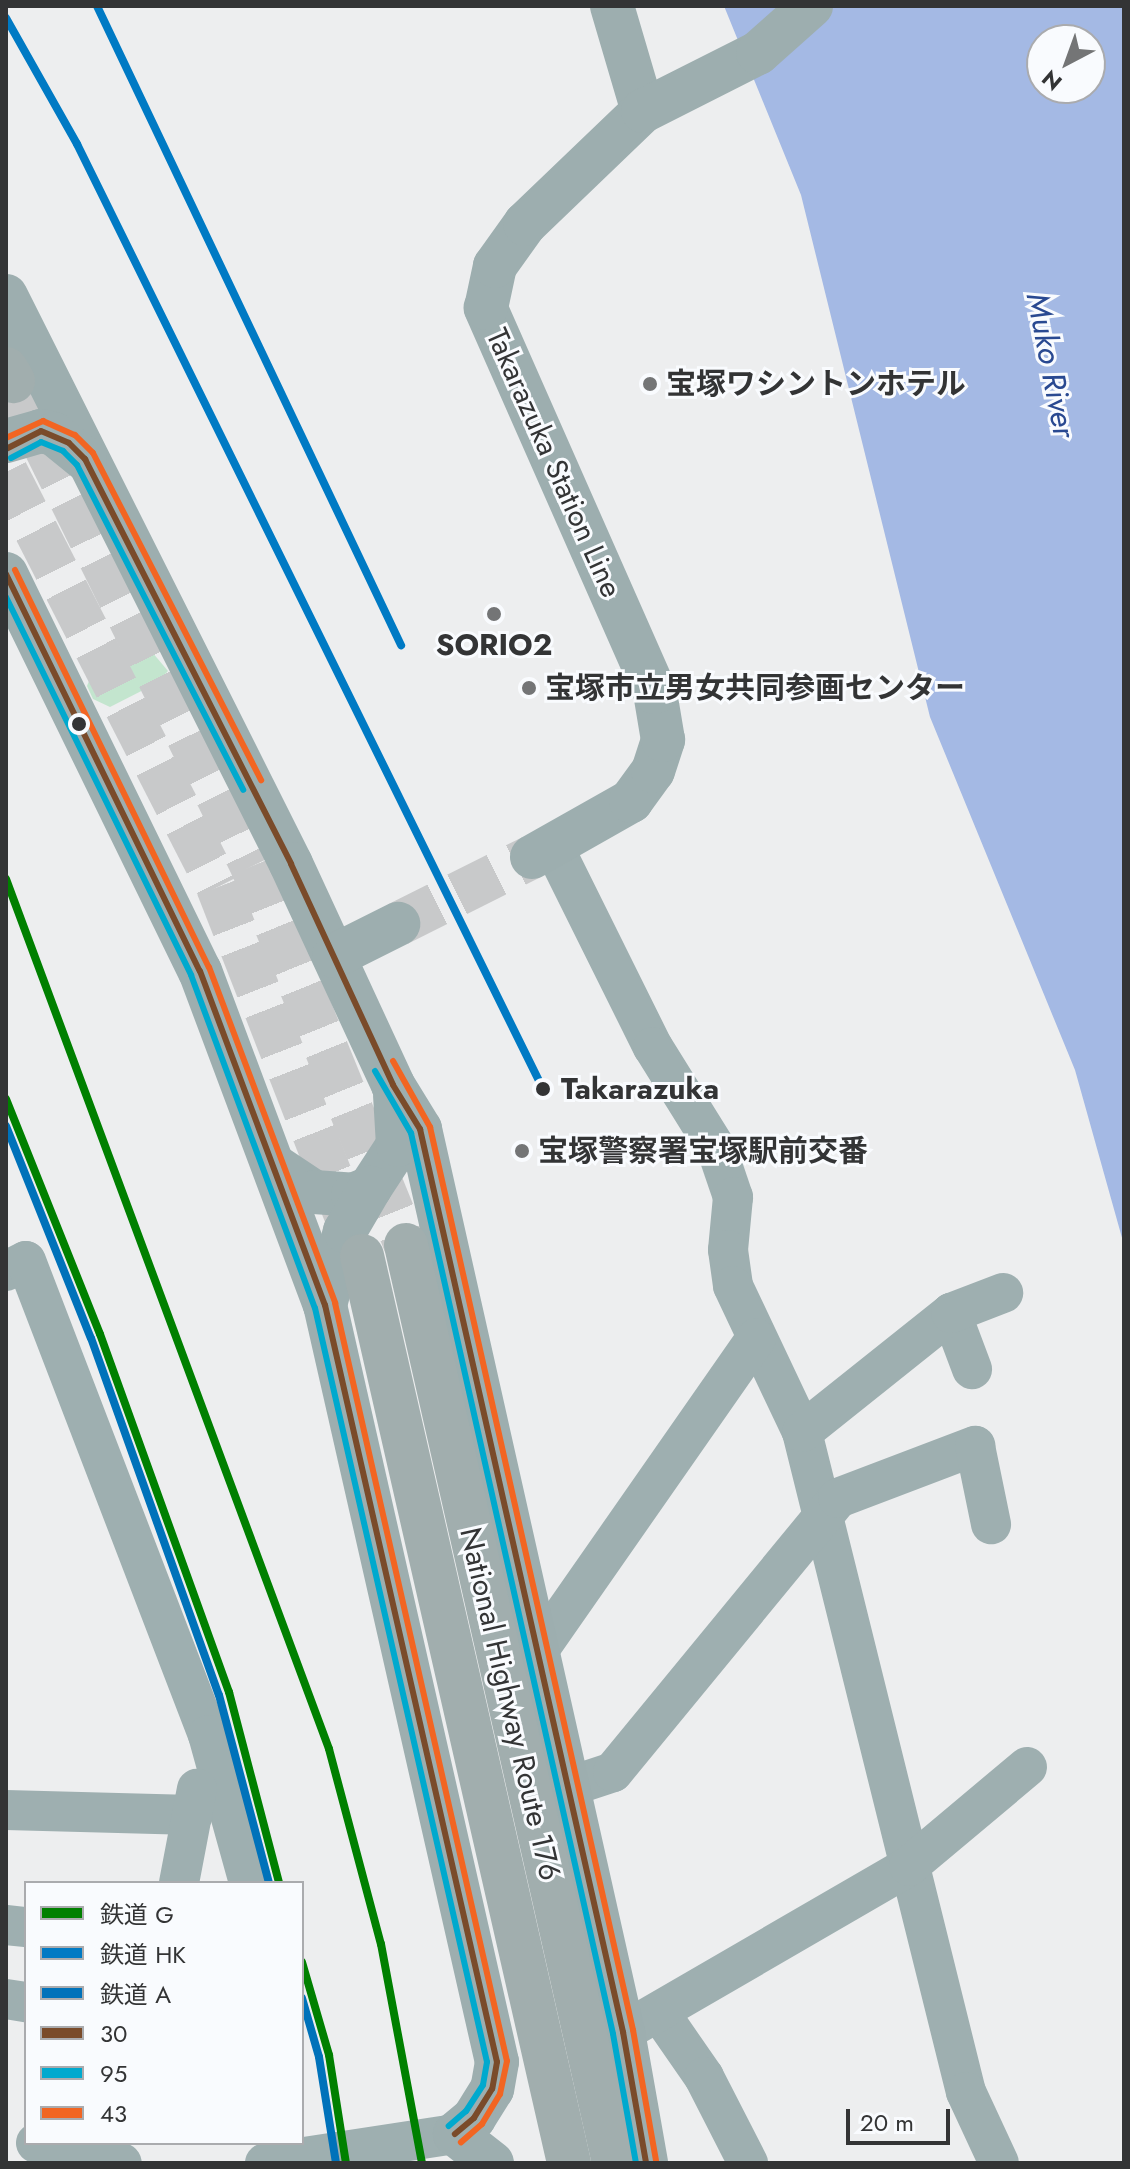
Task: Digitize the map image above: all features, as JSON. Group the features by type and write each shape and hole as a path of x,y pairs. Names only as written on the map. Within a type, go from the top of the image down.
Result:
{"highway":[{"name":"National Highway Route 176","path":"406,1245 614,2163"},
{"name":"National Highway Route 176","path":"362,1256 569,2163"}],"street":[{"path":"612,6 659,103"},
{"name":"Takarazuka Station Line","path":"543,852 631,801 653,771 663,740 655,692 486,308 495,266 525,224 659,103 758,53 811,6"},
{"path":"6,296 47,369 85,459 334,956 393,1085 420,1129 568,1787 641,2022 646,2163"},
{"path":"13,441 54,434 85,459"},
{"path":"6,574 194,957 325,1305 497,2062 492,2089 474,2118 455,2134 265,2163"},
{"path":"543,852 653,1047 717,1150 733,1197 728,1250 733,1286 802,1432 966,2092 999,2163"},
{"path":"334,956 398,924"},
{"path":"325,1305 345,1231 398,1145 400,1118 393,1085"},
{"path":"275,1166 314,1192 353,1195 370,1188"},
{"path":"6,1271 26,1261 208,1735 248,1881"},
{"path":"802,1432 951,1313 1003,1293"},
{"path":"951,1313 972,1369"},
{"path":"538,1651 756,1338"},
{"path":"568,1787 613,1772 838,1498 975,1446 991,1524"},
{"path":"179,1881 208,1735"},
{"path":"641,2022 709,1978 909,1866 1027,1767"},
{"path":"6,1810 193,1815"},
{"path":"641,2022 704,2077 748,2163"},
{"path":"492,2089 508,2163"},
{"path":"455,2134 492,2163"},
{"path":"47,2145 117,2158"}],"green space":[{"path":"152,652 168,671 157,683 110,707 93,699 87,686 91,676 118,655"}],"water":[{"name":"Muko River","path":"724,6 1124,6 1124,1245 1075,1070 930,717 801,195"}],"tunnel":[{"path":"13,381 252,866 406,1245"},
{"path":"6,472 218,887 351,1228"},
{"path":"398,924 532,857"}],"rail line":[{"name":"HK","path":"97,6 401,645"},
{"name":"HK","path":"6,18 77,144 543,1089"},
{"name":"G","path":"6,879 329,1749 381,1944 422,2163"},
{"name":"G","path":"6,1099 100,1334 229,1692 278,1881"},
{"name":"A","path":"6,1126 91,1338 219,1695 268,1881"},
{"name":"G","path":"304,1969 329,2055 346,2163"},
{"name":"A","path":"304,2005 319,2057 336,2163"}],"transit line":[{"name":"43","path":"6,438 43,421 75,435 93,453 261,780"},
{"name":"30","path":"6,449 41,431 69,443 85,459 291,864 393,1085 420,1129 623,2032 646,2163"},
{"name":"95","path":"11,458 41,442 63,451 77,465 243,790"},
{"name":"43","path":"15,570 209,967 335,1303 507,2061 500,2094 482,2124 461,2142"},
{"name":"30","path":"6,574 200,971 325,1305 497,2062 492,2089 474,2118 455,2134"},
{"name":"95","path":"6,597 191,975 315,1308 487,2062 483,2085 466,2111 449,2126"},
{"name":"43","path":"393,1061 430,1127 633,2030 656,2161"},
{"name":"95","path":"375,1071 411,1133 613,2034 636,2163"}],"place":[{"name":"宝塚ワシントンホテル","path":"650,384"},
{"name":"SORIO2","path":"494,614"},
{"name":"宝塚市立男女共同参画センター","path":"529,688"},
{"name":"Takarazuka","path":"543,1089"},
{"name":"宝塚警察署宝塚駅前交番","path":"522,1151"}]}
